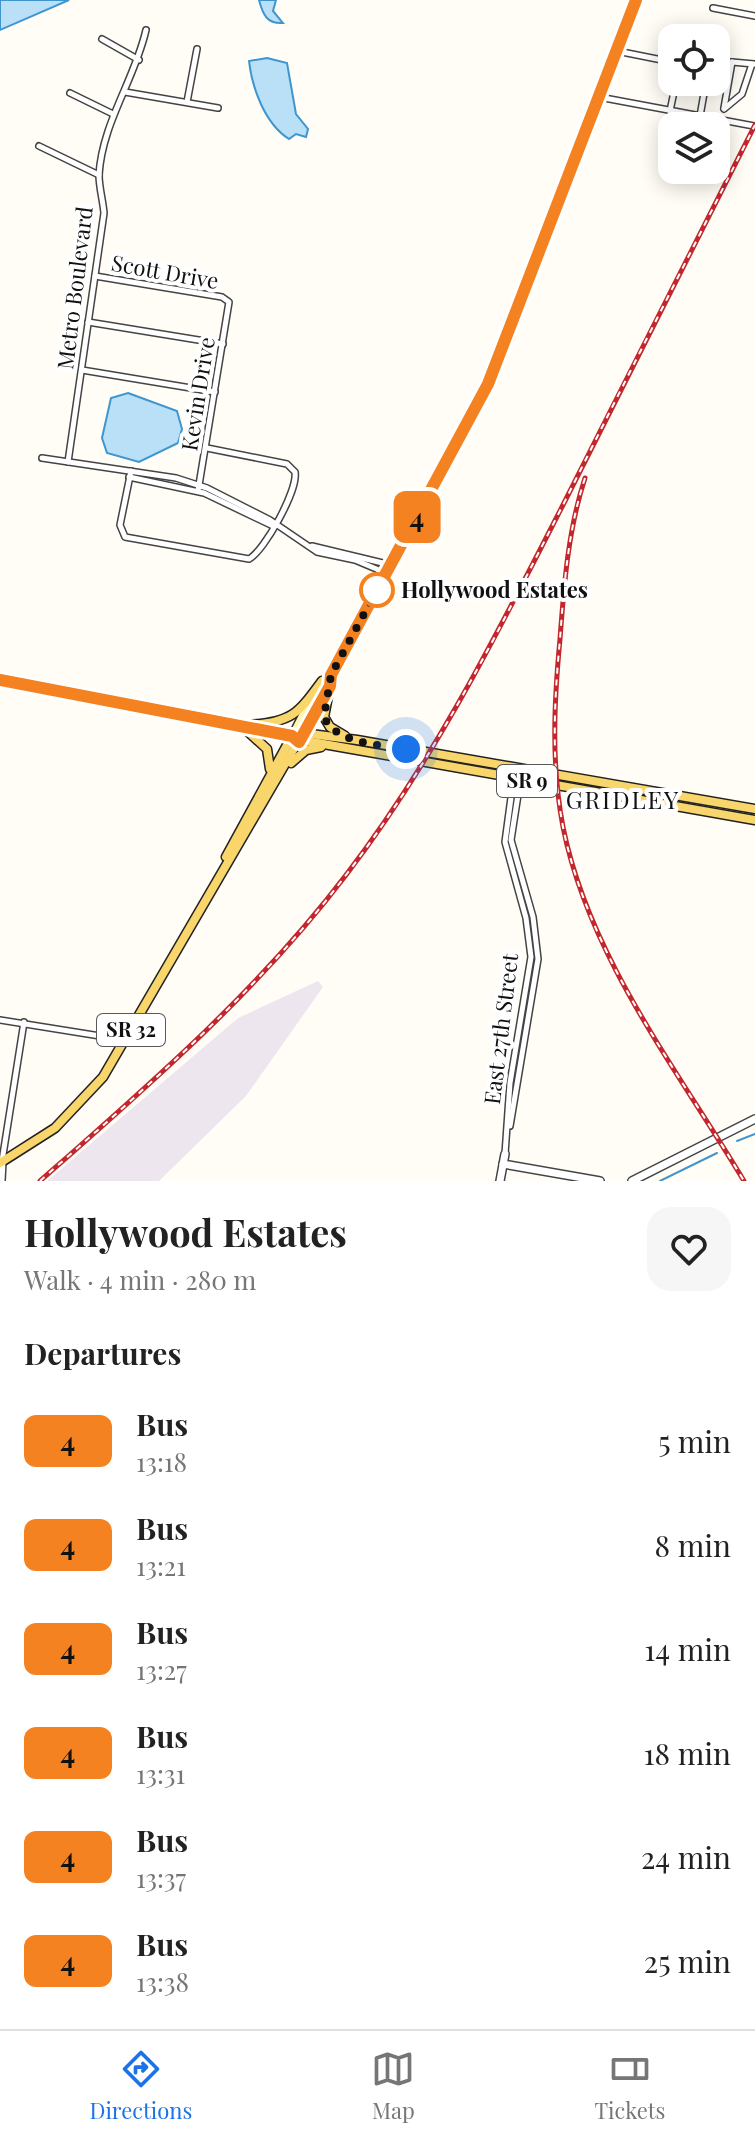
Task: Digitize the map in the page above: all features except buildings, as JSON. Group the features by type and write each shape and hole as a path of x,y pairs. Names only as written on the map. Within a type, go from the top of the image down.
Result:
{"main road":[{"path":"298,737 488,384 635,0"},
{"name":"SR 9","path":"0,680 298,737 334,747 755,809"},
{"path":"241,726 290,719 326,683"},
{"path":"326,683 326,721 334,730 357,740"},
{"path":"241,726 269,753 274,777 306,750 334,747"},
{"name":"SR 9","path":"298,737 357,740 755,820"},
{"name":"SR 32","path":"1,1163 55,1128 103,1077 298,737"}],"street":[{"path":"713,8 755,16"},
{"name":"Metro Boulevard","path":"68,462 104,213 99,175 113,114 139,60 146,30"},
{"path":"102,39 139,60"},
{"path":"187,102 197,49"},
{"path":"617,51 658,59"},
{"path":"732,62 754,64 742,94 724,109 732,62"},
{"path":"125,92 218,108"},
{"path":"70,93 113,114"},
{"path":"670,111 673,96"},
{"path":"599,97 676,112"},
{"path":"730,122 754,126"},
{"path":"39,146 99,175"},
{"name":"Scott Drive","path":"95,276 222,297 229,302"},
{"name":"Kevin Drive","path":"198,488 229,302"},
{"path":"88,322 223,344"},
{"path":"82,370 215,392"},
{"path":"131,474 120,525 123,535 131,540 244,560 258,553 274,526 295,484 292,468 272,460 207,448"},
{"path":"42,458 198,488 242,505 307,546 389,569"},
{"name":"East 27th Street","path":"500,1181 510,1083 531,957 526,918 506,856 505,827 517,774"},
{"path":"0,1020 126,1040"},
{"path":"1,1181 1,1163 24,1022"},
{"path":"632,1181 755,1119"},
{"path":"503,1164 600,1181"}],"shaded area":[{"path":"318,981 323,987 246,1096 159,1181 47,1181 238,1018"}],"water":[{"path":"0,0 69,0 0,30"},
{"path":"259,0 276,0 273,11 283,23 266,18"},
{"path":"267,58 287,63 296,114 308,129 306,137 296,134 289,139 273,124 261,104 249,61"},
{"path":"128,393 177,411 182,429 178,443 139,462 107,453 102,438 111,398"}],"waterway":[{"path":"737,1141 755,1134"},
{"path":"660,1181 717,1153"}],"railway":[{"path":"40,1181 162,1073 239,997 312,918 378,831 437,740 490,645 755,125"},
{"path":"585,478 574,518 568,558 556,686 555,756 563,827 575,875 614,967 664,1054 744,1181"}],"bus line":[{"name":"4","path":"0,680 292,736 299,742 330,686 331,675 488,384 636,0"}],"place":[{"name":"Hollywood Estates","path":"377,590"}],"district":[{"name":"GRIDLEY","path":"623,801"}],"route":[{"path":"377,590 331,675 324,717 327,724 343,735 406,749"}]}
